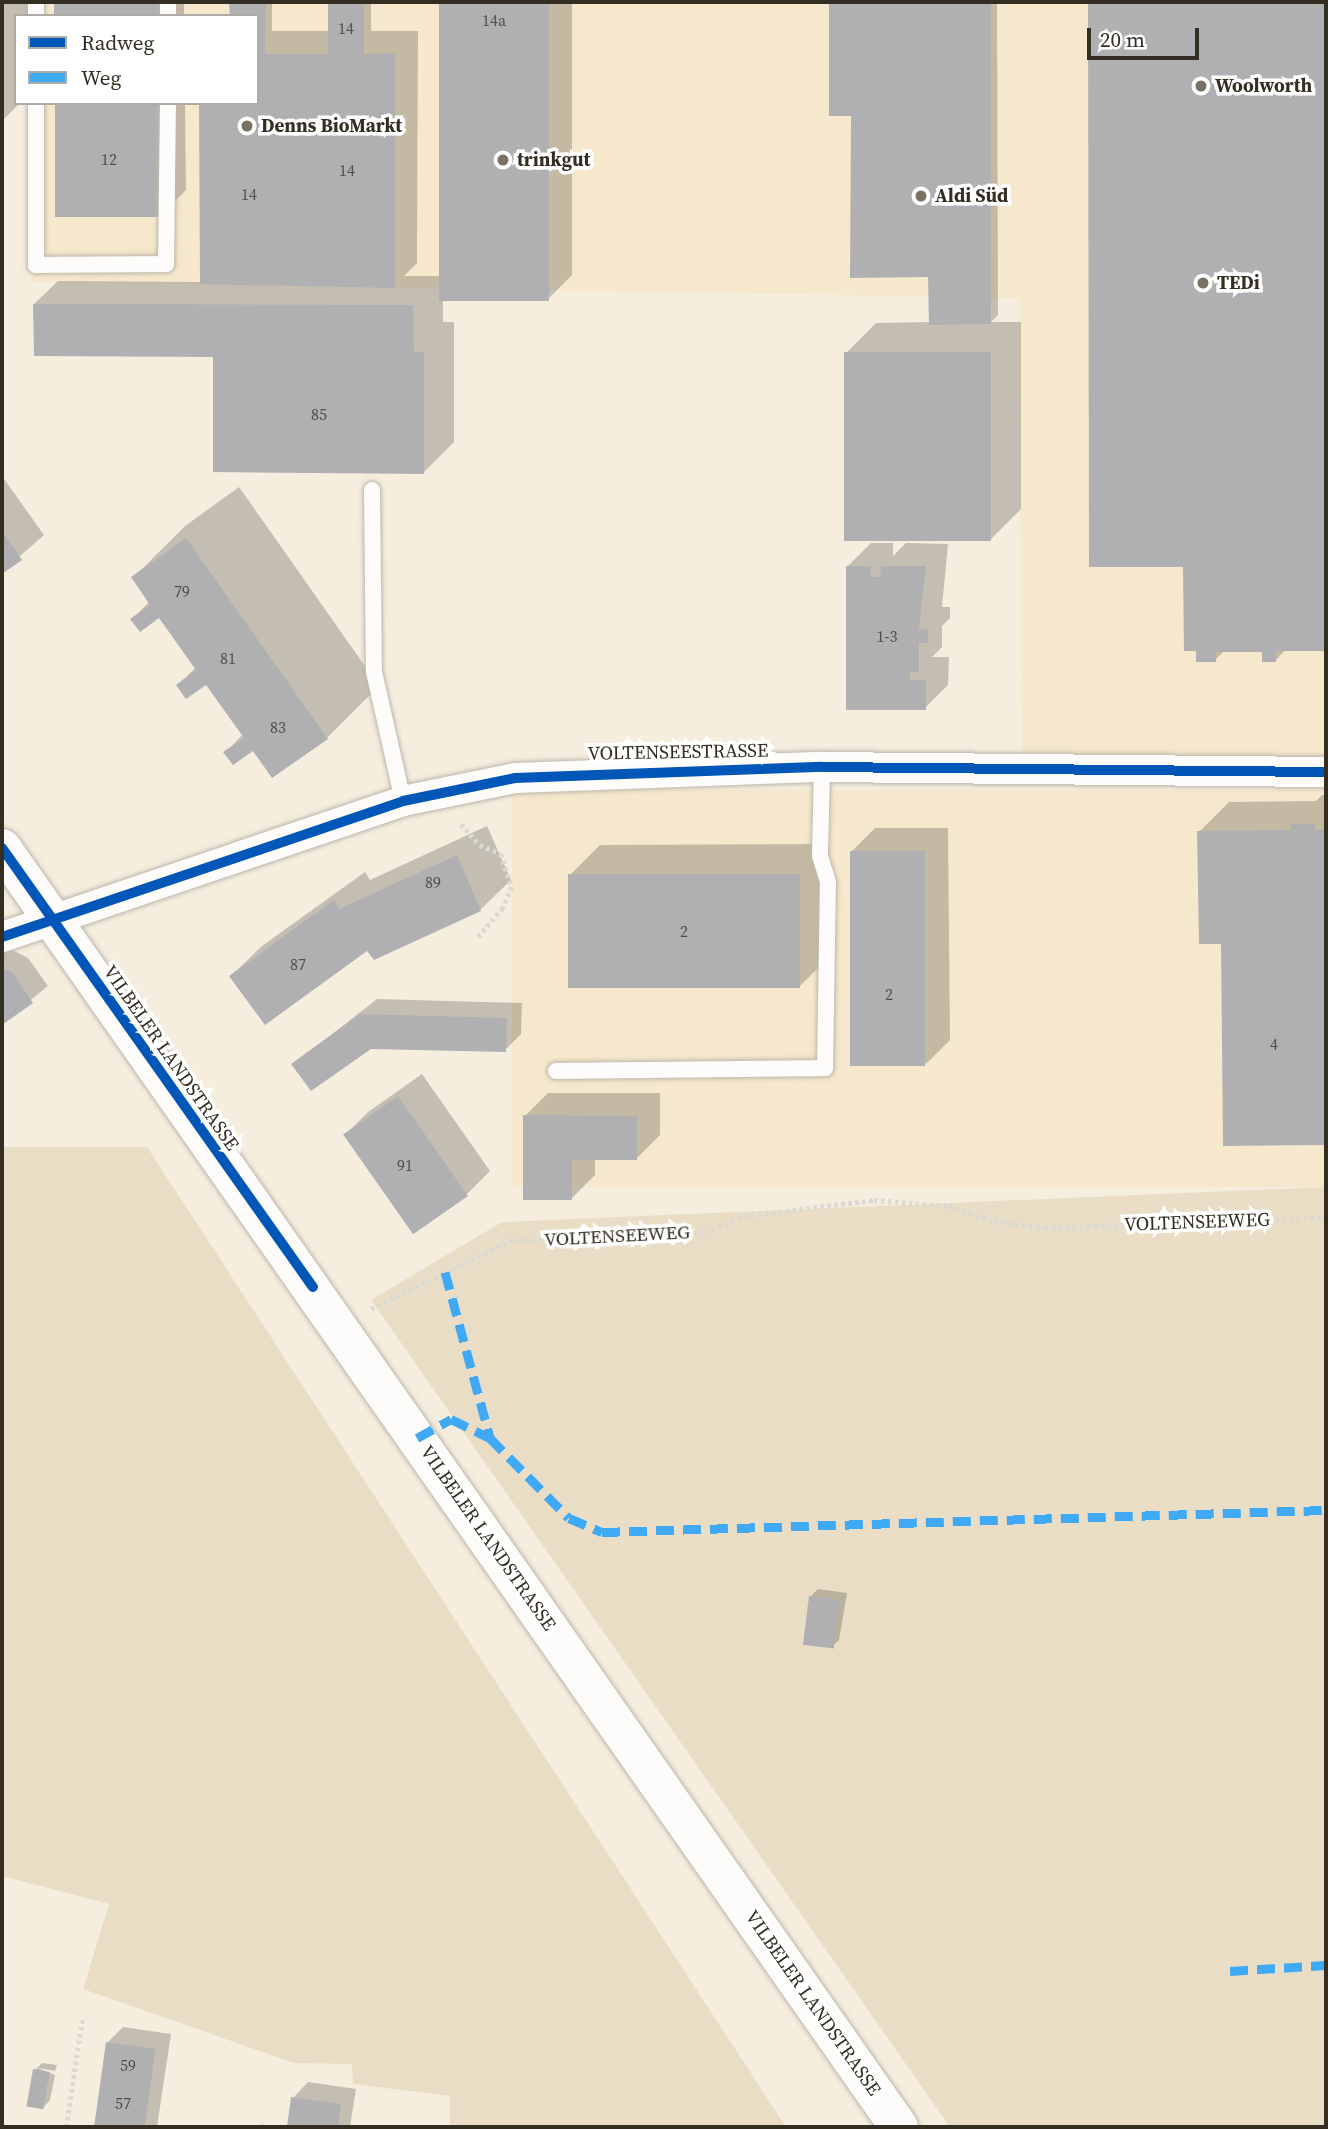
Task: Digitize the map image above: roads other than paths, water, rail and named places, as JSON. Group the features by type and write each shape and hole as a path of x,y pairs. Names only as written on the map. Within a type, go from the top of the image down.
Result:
{"main road":[{"name":"VILBELER LANDSTRASSE","path":"2,848 339,1324 900,2127"}],"street":[{"name":"VOLTENSEESTRASSE","path":"2,937 402,801 447,790 566,773 822,766 1326,772"}],"lane":[{"path":"36,105 36,265 166,264 168,105"},
{"path":"372,490 374,672 402,801"},
{"path":"556,1071 825,1068 828,882 820,855 822,766"}],"place":[{"name":"Woolworth","path":"1201,86"},
{"name":"Denns BioMarkt","path":"247,126"},
{"name":"trinkgut","path":"503,160"},
{"name":"Aldi Süd","path":"921,196"},
{"name":"TEDi","path":"1203,283"}]}
